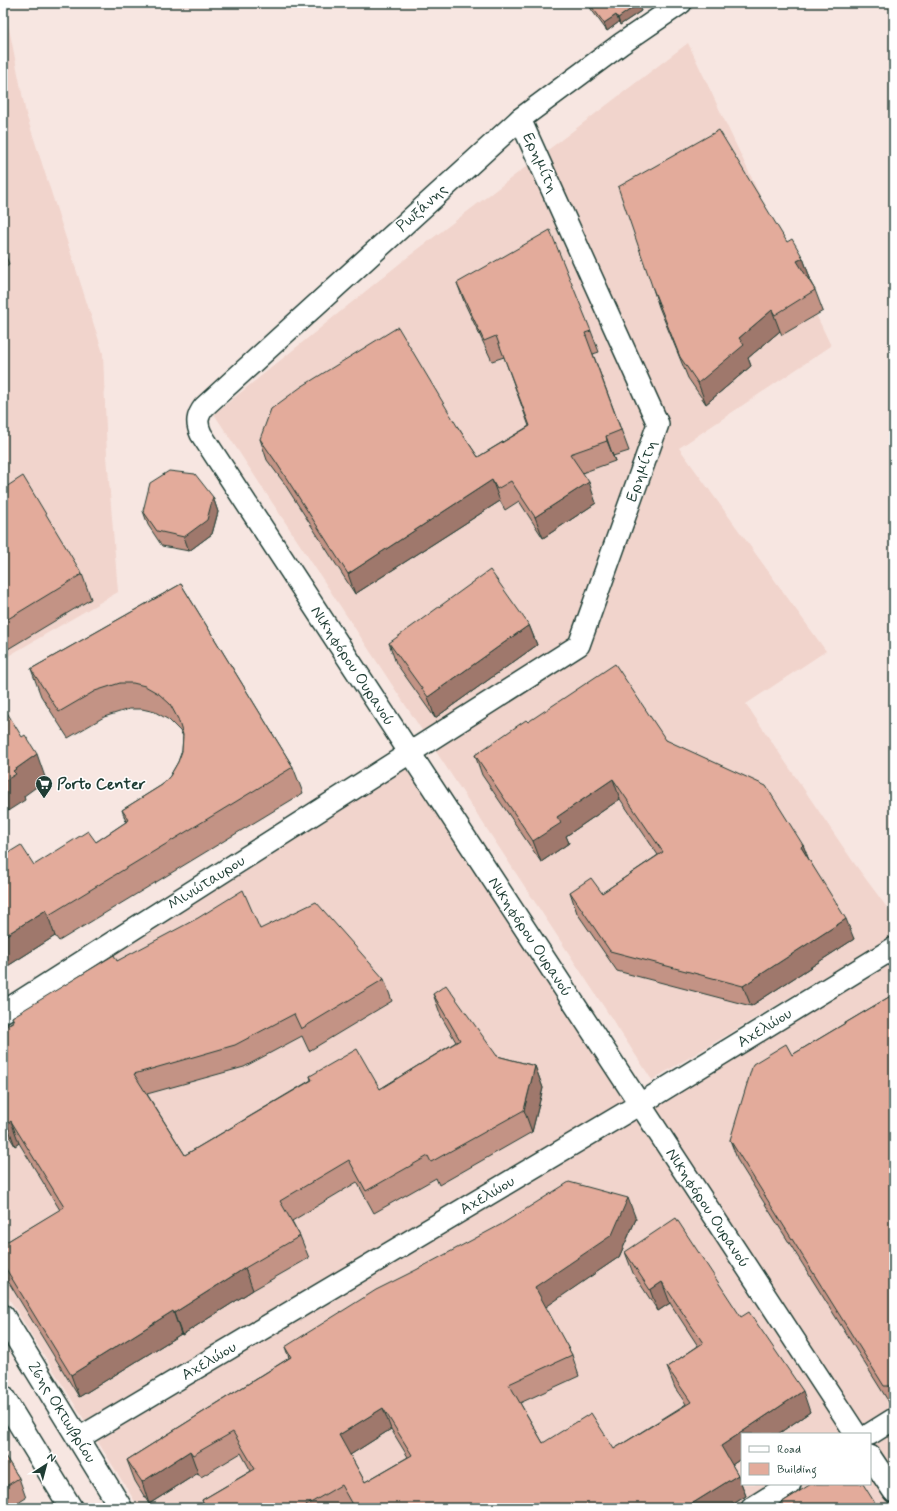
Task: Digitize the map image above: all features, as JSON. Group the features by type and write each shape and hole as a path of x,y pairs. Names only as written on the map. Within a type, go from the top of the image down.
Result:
{"main road":[{"name":"26ης Οκτωβρίου","path":"3,1316 121,1508"},
{"path":"3,1397 71,1508"}],"street":[{"name":"Ρωξάνης","path":"205,439 198,427 200,413 204,407 520,119 621,44 681,3"},
{"name":"Ερημίτη","path":"410,753 579,645 658,424 520,119"},
{"name":"Νικηφόρου Ουρανού","path":"205,439 855,1433"},
{"name":"Μινώταυρου","path":"3,1012 410,753"},
{"name":"Αχελώου","path":"79,1438 640,1104 894,948"},
{"path":"871,1433 894,1419"},
{"path":"871,1458 894,1492"},
{"path":"752,1508 788,1485"}],"shaded area":[{"path":"3,3 26,114 103,353 107,456 118,592 3,659"},
{"path":"688,43 831,346 679,448 826,651 746,704 854,863 894,917 894,935 652,1080 214,414 404,260"},
{"path":"410,753 640,1104 894,948 894,1508 139,1508 3,1289 3,1023"}],"building":[{"path":"589,3 638,4 618,18 616,15 604,23"},
{"path":"719,130 787,242 792,239 803,258 797,261 815,290 775,315 772,310 739,338 744,345 698,383 680,357 652,286 618,187"},
{"path":"550,230 591,331 585,333 621,430 606,436 607,441 570,454 589,482 535,517 511,481 497,489 492,480 348,574 260,439 271,409 301,387 398,327 457,426 478,457 530,426 496,336 484,341 457,283"},
{"path":"169,471 195,474 213,497 207,520 184,537 157,531 143,511 150,483"},
{"path":"23,476 82,574 3,622 3,489"},
{"path":"490,570 529,625 428,697 389,643"},
{"path":"181,584 293,767 49,915 46,910 3,937 3,856 21,845 34,865 88,831 96,842 129,820 122,810 162,785 170,776 182,751 183,735 178,719 170,704 159,694 145,686 133,683 120,683 95,691 59,712 31,669"},
{"path":"615,664 666,740 766,786 803,845 801,847 846,919 743,986 610,951 570,892 591,878 602,893 663,852 613,779 557,817 561,823 533,841 475,755 526,720 528,722"},
{"path":"3,706 22,737 25,735 37,754 13,771 16,774 3,782"},
{"path":"243,890 260,929 316,902 384,979 301,1029 294,1014 235,1045 134,1074 185,1155 312,1080 310,1076 357,1049 380,1089 460,1040 433,994 446,985 497,1056 535,1066 524,1110 431,1162 428,1156 366,1191 349,1160 280,1201 300,1236 245,1268 174,1313 173,1311 71,1375 3,1264 3,1244 64,1207 11,1121 7,1124 3,1117 3,1028 14,1021 12,1017 114,955 117,961 198,918"},
{"path":"894,994 894,1384 884,1386 730,1140 753,1064 786,1044 792,1055"},
{"path":"569,1182 628,1198 612,1235 535,1287 572,1355 509,1384 543,1443 591,1413 614,1449 691,1402 667,1367 703,1343 662,1282 650,1290 625,1252 676,1218 741,1317 749,1312 803,1391 721,1446 738,1475 685,1508 354,1508 341,1485 302,1508 207,1508 202,1500 255,1469 233,1432 193,1455 190,1451 142,1482 127,1460 291,1357 285,1347 376,1290 502,1224","holes":["383,1408 412,1455 365,1482 339,1435"]},
{"path":"3,1453 19,1478 3,1488"},
{"path":"809,1485 864,1485 878,1508 773,1508"}],"place":[{"name":"Porto Center","path":"44,799"}]}
